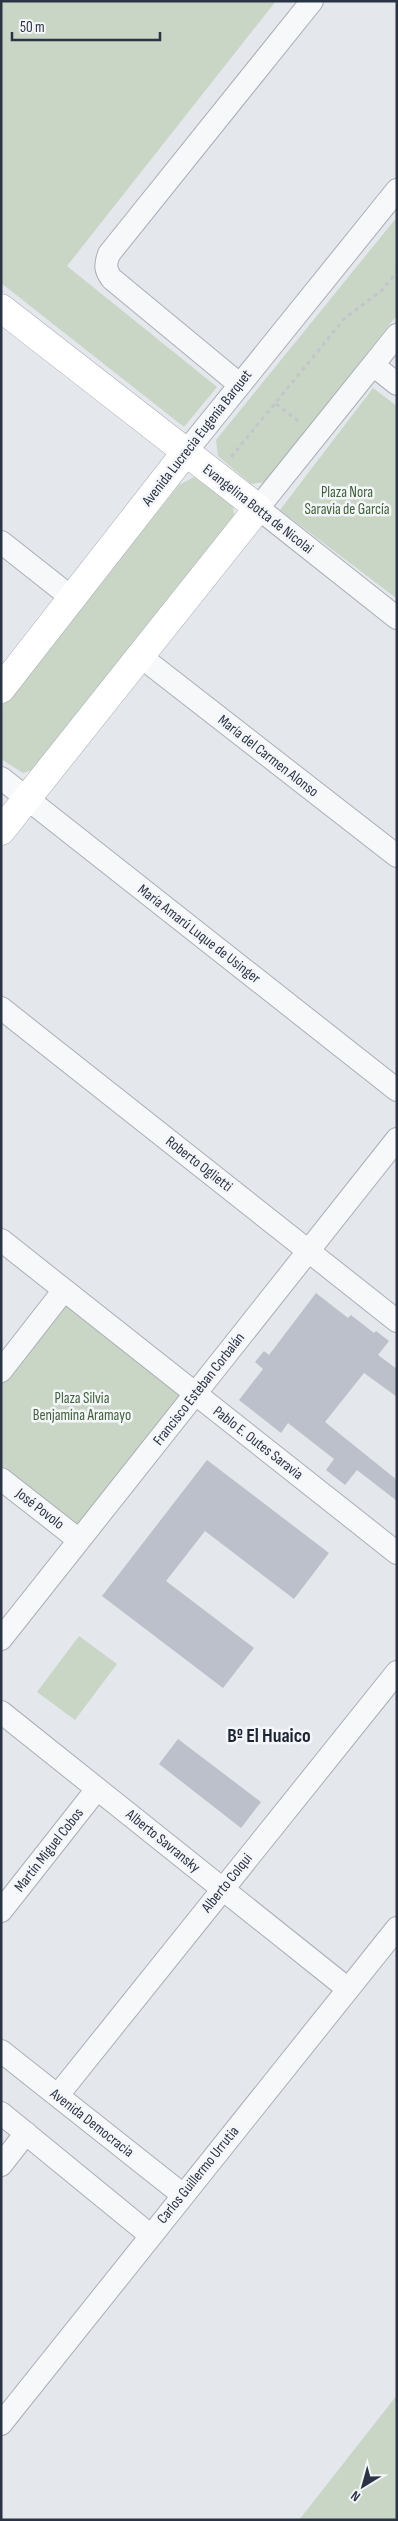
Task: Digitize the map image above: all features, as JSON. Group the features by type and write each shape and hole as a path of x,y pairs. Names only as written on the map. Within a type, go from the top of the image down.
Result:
{"street":[{"path":"239,384 112,279 106,272 105,265 109,254 312,1"},
{"name":"Avenida Lucrecia Eugenia Barquet","path":"1,689 239,384 397,190"},
{"name":"Evangelina Botta de Nicolai","path":"1,308 185,453 395,614"},
{"path":"1,831 397,335"},
{"path":"373,365 397,384"},
{"path":"1,542 72,598"},
{"name":"María del Carmen Alonso","path":"140,656 397,856"},
{"name":"María Amarú Luque de Usinger","path":"1,778 397,1090"},
{"name":"Roberto Oglietti","path":"1,1008 397,1320"},
{"name":"Francisco Esteban Corbalán","path":"1,1639 397,1139"},
{"name":"Pablo E. Outes Saravia","path":"1,1240 397,1553"},
{"path":"1,1371 64,1290"},
{"name":"José Povolo","path":"1,1478 79,1540"},
{"name":"Alberto Colqui","path":"58,2095 397,1672"},
{"name":"Alberto Savransky","path":"1,1712 348,1989"},
{"name":"Martín Miguel Cobos","path":"1,1911 98,1789"},
{"name":"Carlos Guillermo Urrutia","path":"1,2424 397,1928"},
{"name":"Avenida Democracia","path":"1,2051 183,2195"},
{"path":"1,2113 150,2235"},
{"path":"1,2165 26,2133"}],"path":[{"path":"216,476 345,318 381,291 397,272"},
{"path":"276,404 316,435"}],"green space":[{"path":"1,1 276,1 67,266 217,387 184,427 1,283"},
{"path":"397,217 397,315 266,482 251,484 218,456 216,440"},
{"name":"Plaza Nora Saravia de García","path":"373,388 397,406 396,598 280,510"},
{"path":"194,477 233,505 235,525 45,766 23,773 1,759 1,707 179,485"},
{"name":"Plaza Silvia Benjamina Aramayo","path":"64,1290 195,1394 79,1540 1,1479 1,1371"},
{"path":"79,1636 117,1664 75,1720 37,1692"},
{"path":"397,2395 397,2520 299,2520"}],"building":[{"path":"316,1293 348,1318 351,1315 374,1333 376,1331 389,1341 378,1355 397,1369 397,1397 364,1373 325,1422 397,1480 397,1501 357,1470 345,1485 326,1470 334,1459 288,1423 281,1433 239,1400 263,1369 255,1362 264,1351 269,1355"},
{"path":"207,1460 329,1553 294,1599 205,1531 166,1581 254,1648 223,1688 102,1596"},
{"path":"178,1739 261,1802 241,1828 159,1764"}],"district":[{"name":"Bº El Huaico","path":"269,1736"}]}
